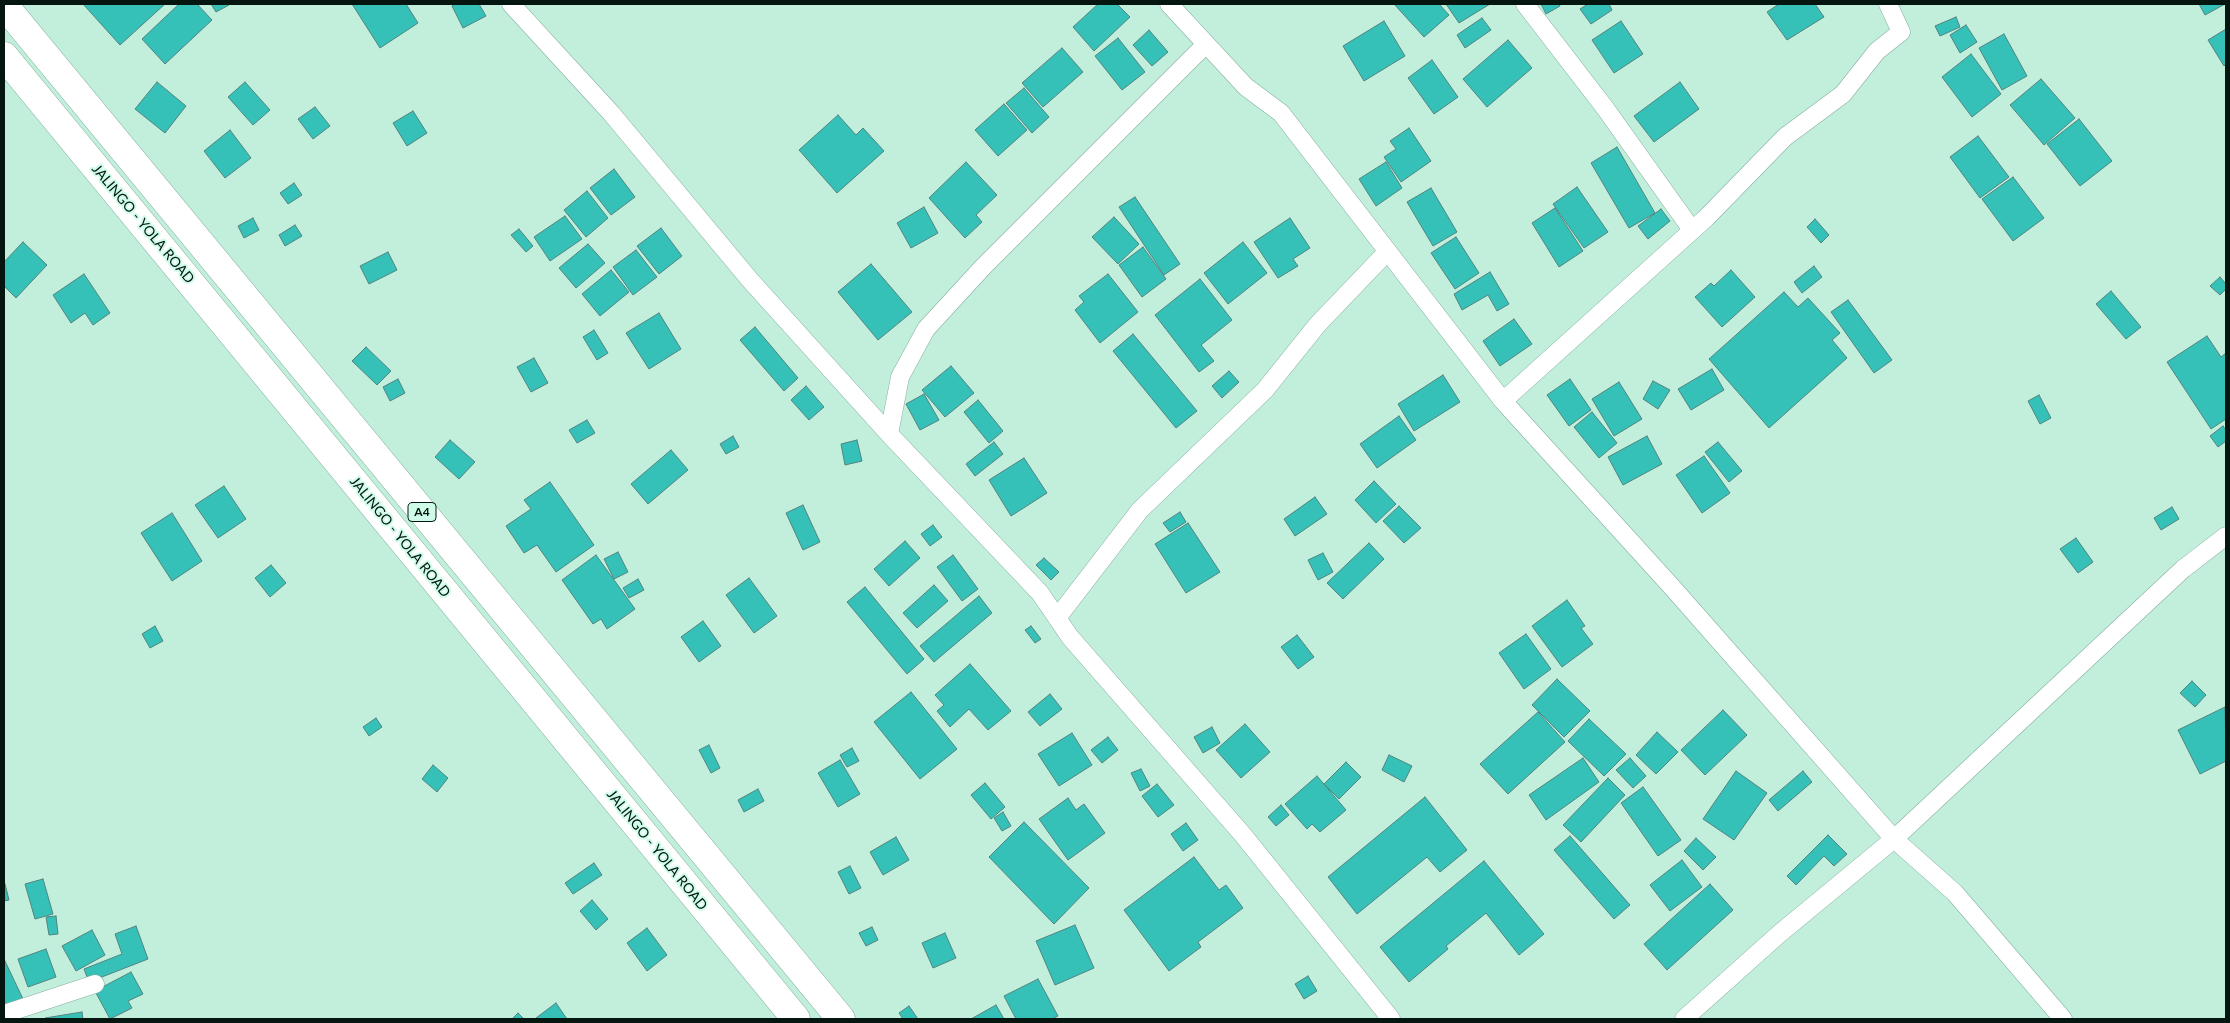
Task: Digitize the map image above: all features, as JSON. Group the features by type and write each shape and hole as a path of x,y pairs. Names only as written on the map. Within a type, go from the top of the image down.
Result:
{"highway":[{"name":"A4","path":"4,5 841,1019"},
{"name":"JALINGO - YOLA ROAD","path":"4,56 796,1019"}],"street":[{"path":"511,4 611,113 750,280 889,434 1040,593 1070,637 1243,835 1392,1019"},
{"path":"1169,4 1246,87 1281,113 1503,401 1671,586 1894,839 1955,893 2063,1019"},
{"path":"1525,4 1605,108 1692,230"},
{"path":"1503,401 1692,230 1785,137 1843,94 1877,51 1901,32 1888,4"},
{"path":"889,434 900,377 926,329 983,267 1205,45"},
{"path":"1057,618 1140,510 1265,390 1318,324 1388,252"},
{"path":"1684,1019 1779,934 1894,839 2183,569 2226,536"},
{"path":"2202,554 2226,550"},
{"path":"4,1014 95,984"}],"building":[{"path":"83,4 165,4 120,45"},
{"path":"179,4 197,4 212,20 165,64 142,39"},
{"path":"211,4 229,4 229,5 216,12"},
{"path":"352,4 406,4 418,23 380,48"},
{"path":"455,4 479,4 486,16 463,28 452,6"},
{"path":"1098,4 1117,4 1130,17 1094,51 1073,27"},
{"path":"1394,4 1439,4 1449,15 1424,37"},
{"path":"1446,4 1490,4 1459,23"},
{"path":"1541,4 1559,4 1560,6 1546,14"},
{"path":"1588,4 1609,4 1612,10 1591,24 1580,9"},
{"path":"1779,4 1815,4 1824,17 1787,40 1767,12"},
{"path":"2199,4 2225,4 2205,15"},
{"path":"1956,17 1960,27 1940,36 1935,26"},
{"path":"1482,18 1491,30 1465,48 1457,35"},
{"path":"1384,21 1405,56 1364,81 1343,46"},
{"path":"1621,21 1643,54 1614,73 1592,40"},
{"path":"1966,25 1977,42 1960,53 1950,35"},
{"path":"2226,29 2226,64 2224,66 2208,40"},
{"path":"1149,30 1168,52 1152,66 1133,45"},
{"path":"2004,34 2027,76 2002,90 1979,48"},
{"path":"1118,38 1145,72 1122,90 1095,56"},
{"path":"1508,40 1532,68 1487,107 1463,79"},
{"path":"1062,48 1083,72 1043,107 1022,83"},
{"path":"1971,54 2001,94 1972,117 1942,77"},
{"path":"1432,60 1458,97 1434,114 1408,78"},
{"path":"2041,79 2075,118 2044,145 2010,105"},
{"path":"157,82 186,106 165,133 135,109"},
{"path":"245,82 270,110 253,125 228,97"},
{"path":"1680,82 1699,109 1654,142 1634,116"},
{"path":"1024,88 1049,117 1032,133 1006,103"},
{"path":"1004,104 1027,130 998,156 975,130"},
{"path":"315,107 330,126 313,139 298,119"},
{"path":"413,111 427,133 407,146 393,123"},
{"path":"838,115 856,135 863,128 884,151 837,193 799,150"},
{"path":"2079,119 2112,161 2080,186 2047,144"},
{"path":"1409,128 1431,161 1401,182 1384,157 1396,149 1390,141"},
{"path":"230,130 251,158 225,178 204,151"},
{"path":"1978,136 2009,177 1980,198 1950,157"},
{"path":"1617,147 1655,213 1629,228 1591,163"},
{"path":"966,162 997,195 976,215 982,222 965,238 929,198"},
{"path":"1386,162 1402,188 1376,206 1359,179"},
{"path":"614,169 635,197 611,215 590,188"},
{"path":"2013,177 2044,218 2013,241 1982,199"},
{"path":"294,183 302,195 288,204 280,193"},
{"path":"1577,187 1608,232 1584,248 1553,204"},
{"path":"1431,188 1457,232 1433,246 1407,202"},
{"path":"587,191 608,218 586,237 564,210"},
{"path":"1135,197 1180,264 1164,275 1119,207"},
{"path":"924,207 938,233 911,248 897,223"},
{"path":"1555,208 1583,251 1559,267 1532,223"},
{"path":"1661,209 1670,221 1648,239 1638,226"},
{"path":"565,216 582,239 550,261 534,237"},
{"path":"1114,217 1139,244 1118,264 1092,237"},
{"path":"253,218 259,230 244,238 238,226"},
{"path":"1290,218 1310,248 1293,259 1298,266 1278,278 1254,242"},
{"path":"1815,219 1829,235 1821,243 1807,227"},
{"path":"295,225 302,236 285,246 279,235"},
{"path":"661,228 682,256 659,274 637,246"},
{"path":"519,229 533,246 526,252 511,235"},
{"path":"1456,237 1479,273 1455,289 1431,253"},
{"path":"23,242 47,265 16,298 4,286 4,262"},
{"path":"1243,242 1267,273 1228,304 1204,273"},
{"path":"588,244 605,263 576,288 559,268"},
{"path":"1143,247 1166,279 1142,297 1119,265"},
{"path":"636,250 657,277 633,295 613,267"},
{"path":"388,252 397,270 369,284 360,266"},
{"path":"871,264 912,312 878,340 838,292"},
{"path":"1814,266 1822,277 1802,293 1794,282"},
{"path":"611,270 629,292 600,316 582,294"},
{"path":"1731,270 1755,297 1722,327 1695,297 1711,283 1714,286"},
{"path":"1490,272 1509,304 1497,311 1488,295 1462,310 1454,294"},
{"path":"84,274 110,313 93,325 85,313 71,323 53,295"},
{"path":"1108,274 1138,312 1100,343 1075,310 1084,302 1079,296"},
{"path":"2220,277 2226,284 2226,289 2220,295 2210,286"},
{"path":"1200,279 1232,320 1201,345 1214,361 1199,372 1155,315"},
{"path":"2111,291 2141,327 2126,339 2096,304"},
{"path":"1784,292 1798,307 1808,298 1840,333 1832,340 1847,358 1769,428 1709,359"},
{"path":"1848,300 1892,360 1874,373 1831,312"},
{"path":"659,313 681,349 649,369 626,333"},
{"path":"1514,319 1532,344 1500,366 1483,341"},
{"path":"755,327 798,378 784,391 740,340"},
{"path":"594,330 608,353 597,360 583,337"},
{"path":"1133,334 1197,411 1176,428 1113,351"},
{"path":"2207,336 2221,357 2226,353 2226,419 2211,429 2167,362"},
{"path":"366,347 391,371 377,385 352,361"},
{"path":"534,358 548,383 531,392 517,367"},
{"path":"951,366 974,393 945,417 922,390"},
{"path":"1712,369 1724,390 1691,410 1678,389"},
{"path":"1229,371 1239,382 1222,398 1212,386"},
{"path":"1443,375 1460,402 1414,431 1398,404"},
{"path":"398,379 405,393 390,401 383,387"},
{"path":"1570,379 1591,410 1569,426 1547,395"},
{"path":"1653,381 1670,390 1658,409 1643,399"},
{"path":"1619,382 1642,419 1614,436 1592,399"},
{"path":"806,386 824,407 809,420 791,400"},
{"path":"924,394 939,420 920,430 906,404"},
{"path":"2039,395 2051,418 2040,424 2028,401"},
{"path":"978,400 1003,431 989,443 964,412"},
{"path":"1592,412 1617,443 1599,458 1574,427"},
{"path":"1399,416 1416,440 1377,468 1360,444"},
{"path":"587,420 595,433 577,443 569,430"},
{"path":"2223,426 2226,430 2226,441 2218,447 2210,436"},
{"path":"733,436 739,447 726,454 720,444"},
{"path":"1647,436 1662,464 1623,485 1608,457"},
{"path":"450,440 475,462 459,479 435,457"},
{"path":"857,440 862,461 845,465 841,444"},
{"path":"994,442 1003,454 975,476 966,464"},
{"path":"1718,442 1742,471 1729,482 1705,452"},
{"path":"671,450 688,470 648,504 631,484"},
{"path":"1704,456 1730,493 1702,513 1676,475"},
{"path":"1024,458 1047,493 1011,516 989,480"},
{"path":"1374,481 1396,504 1376,523 1355,500"},
{"path":"550,482 594,545 556,572 537,545 524,553 506,526 531,509 524,500"},
{"path":"224,486 246,519 218,538 195,505"},
{"path":"1315,497 1327,514 1295,536 1284,519"},
{"path":"803,505 820,542 803,550 786,513"},
{"path":"1399,506 1421,528 1404,543 1383,521"},
{"path":"2172,507 2179,519 2161,530 2154,518"},
{"path":"1180,512 1186,522 1170,532 1163,523"},
{"path":"172,513 202,561 172,581 141,533"},
{"path":"1188,523 1220,572 1186,593 1155,544"},
{"path":"933,525 942,537 930,546 921,534"},
{"path":"2076,538 2093,562 2078,573 2060,549"},
{"path":"905,541 920,558 889,586 874,569"},
{"path":"1369,543 1384,559 1343,599 1327,583"},
{"path":"618,552 628,572 614,579 604,559"},
{"path":"1323,553 1333,572 1318,580 1308,560"},
{"path":"596,555 635,609 607,629 601,619 593,624 562,580"},
{"path":"953,555 978,589 962,601 937,567"},
{"path":"1044,558 1059,572 1051,580 1036,565"},
{"path":"271,565 286,583 270,597 255,578"},
{"path":"749,578 777,616 754,633 726,595"},
{"path":"638,579 644,590 629,598 623,588"},
{"path":"934,585 948,601 917,628 903,613"},
{"path":"865,587 924,659 907,674 847,602"},
{"path":"979,596 992,613 934,662 920,646"},
{"path":"1567,600 1585,626 1581,628 1593,644 1562,667 1532,626"},
{"path":"703,621 721,646 699,662 681,637"},
{"path":"155,626 163,641 150,648 142,634"},
{"path":"1031,626 1041,639 1035,643 1025,630"},
{"path":"1526,634 1551,669 1524,689 1499,653"},
{"path":"1297,635 1314,657 1298,669 1281,647"},
{"path":"970,664 1011,711 988,730 969,709 950,727 937,711 944,705 935,695"},
{"path":"1557,679 1590,711 1564,737 1532,705"},
{"path":"2192,681 2206,695 2195,707 2180,693"},
{"path":"911,692 957,749 920,779 874,722"},
{"path":"1050,694 1062,709 1040,726 1028,712"},
{"path":"2225,707 2226,761 2200,774 2178,730"},
{"path":"1723,710 1747,735 1705,775 1681,750"},
{"path":"1538,712 1565,742 1508,794 1480,764"},
{"path":"376,718 382,727 369,736 363,727"},
{"path":"1589,719 1626,754 1604,776 1568,741"},
{"path":"1245,724 1270,752 1241,778 1216,750"},
{"path":"1212,727 1220,743 1203,753 1194,737"},
{"path":"1657,732 1678,752 1656,774 1636,755"},
{"path":"1072,733 1092,765 1059,786 1038,754"},
{"path":"1108,737 1118,750 1102,763 1091,750"},
{"path":"709,745 720,768 711,773 699,750"},
{"path":"852,748 859,761 847,767 840,755"},
{"path":"1389,755 1412,766 1404,782 1382,770"},
{"path":"1583,758 1599,782 1546,820 1529,795"},
{"path":"1630,758 1646,776 1633,788 1616,770"},
{"path":"840,760 860,794 838,807 818,773"},
{"path":"1346,762 1361,777 1339,799 1324,784"},
{"path":"433,765 448,778 437,792 422,779"},
{"path":"1141,769 1150,786 1140,791 1131,773"},
{"path":"1736,771 1767,793 1734,840 1703,819"},
{"path":"1803,771 1812,782 1778,811 1769,800"},
{"path":"1317,776 1346,810 1320,832 1312,824 1307,829 1285,804"},
{"path":"1608,778 1625,795 1581,842 1563,825"},
{"path":"985,783 1005,807 991,819 971,795"},
{"path":"1157,784 1174,805 1158,817 1142,796"},
{"path":"1643,787 1681,840 1658,856 1621,803"},
{"path":"758,789 764,801 744,812 738,800"},
{"path":"1425,797 1467,850 1440,872 1427,857 1357,914 1328,877"},
{"path":"1068,798 1076,810 1084,804 1105,833 1068,860 1039,819"},
{"path":"1281,805 1289,815 1276,826 1268,817"},
{"path":"1003,812 1011,826 1002,831 994,818"},
{"path":"1024,822 1089,888 1054,924 989,857"},
{"path":"1186,823 1198,840 1183,851 1171,834"},
{"path":"1828,835 1847,854 1834,866 1824,856 1796,885 1787,876"},
{"path":"1570,836 1630,905 1614,919 1554,850"},
{"path":"896,837 909,860 883,875 870,852"},
{"path":"1696,838 1716,857 1703,870 1684,851"},
{"path":"1194,857 1219,890 1226,885 1243,908 1198,942 1201,947 1169,971 1124,910"},
{"path":"1682,860 1702,887 1670,911 1650,885"},
{"path":"1484,861 1544,934 1519,955 1486,913 1446,946 1448,949 1409,982 1380,947"},
{"path":"594,863 602,875 573,894 565,883"},
{"path":"850,866 861,888 849,894 838,872"},
{"path":"43,879 53,914 35,919 25,884"},
{"path":"1710,884 1733,910 1667,970 1644,944"},
{"path":"4,885 9,900 4,901"},
{"path":"592,900 608,919 596,930 580,911"},
{"path":"56,916 58,934 49,935 46,917"},
{"path":"1075,925 1094,968 1055,985 1036,941"},
{"path":"136,926 148,959 89,982 84,969 122,954 115,934"},
{"path":"872,927 878,940 866,946 859,933"},
{"path":"647,928 667,955 647,971 627,943"},
{"path":"92,930 105,955 76,971 62,946"},
{"path":"945,933 956,958 933,968 922,943"},
{"path":"46,949 56,977 28,987 18,959"},
{"path":"4,959 23,999 4,1009"},
{"path":"131,972 143,994 128,1001 132,1008 110,1019 95,991"},
{"path":"1308,976 1317,991 1304,999 1295,984"},
{"path":"1038,979 1058,1016 1052,1019 1016,1019 1004,996"},
{"path":"556,1003 567,1019 536,1018"},
{"path":"996,1005 1004,1019 971,1019"},
{"path":"909,1006 918,1019 903,1019 899,1013"},
{"path":"82,1012 83,1019 45,1019 45,1018"},
{"path":"518,1013 524,1019 512,1019"}]}
